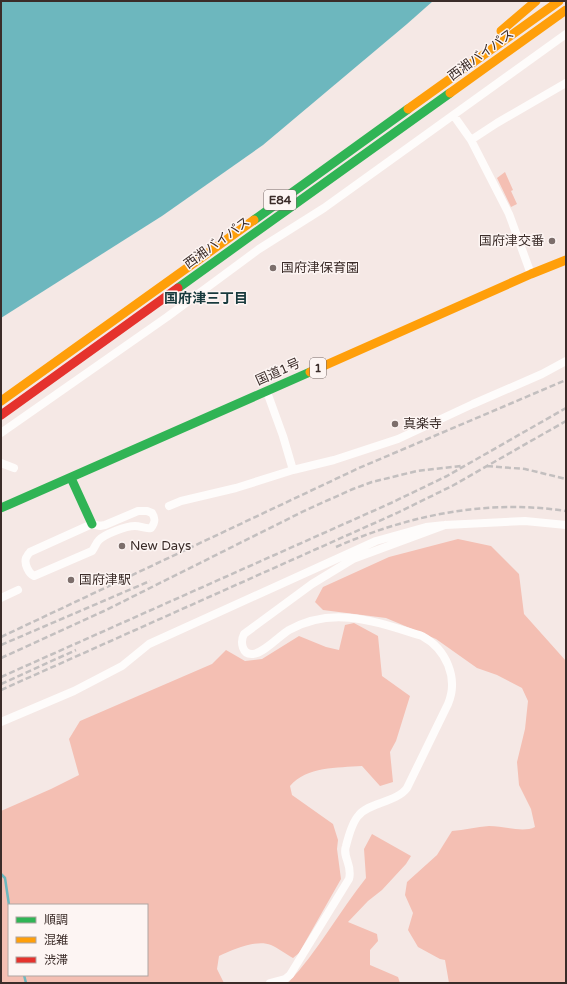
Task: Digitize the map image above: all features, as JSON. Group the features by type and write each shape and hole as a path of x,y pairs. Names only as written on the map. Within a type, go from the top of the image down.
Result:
{"main road":[{"path":"423,98 536,1"},
{"name":"西湘バイパス","path":"1,401 558,1"},
{"name":"西湘バイパス","path":"1,415 566,10"},
{"path":"512,49 566,16"},
{"name":"国道1号","path":"1,508 531,274 566,260"},
{"path":"71,478 92,524"}],"street":[{"path":"1,433 167,317 259,249 324,208 566,34"},
{"path":"471,140 497,123 566,83"},
{"path":"454,116 471,140 508,214 531,274"},
{"path":"169,506 181,501 236,488 293,470 349,455 398,439 542,374 566,360"},
{"path":"266,392 283,436 293,470"},
{"path":"1,463 14,468"},
{"path":"138,511 150,512 155,519 151,528 128,526 106,535 98,541 92,550 34,576 30,573 26,562 26,558 30,552 92,524 100,526 105,525 138,511"},
{"path":"1,722 74,691 122,666 150,644 376,541 426,527 445,525 525,521 566,525"},
{"path":"270,983 284,979 290,975 349,879 351,870 345,850 358,815 364,810 403,793 407,788 452,696 453,683 444,655 430,641 422,636 360,618 330,617 302,624 287,632 255,654 248,654 245,651 242,645 244,634 312,584 354,559 445,525"},
{"path":"1,598 18,590"}],"shaded area":[{"path":"505,172 517,204 511,207 497,178"},
{"path":"458,539 491,546 519,574 524,614 566,661 566,983 449,983 445,960 440,959 418,947 408,930 413,913 405,895 407,882 437,855 452,831 489,826 519,829 530,829 535,827 531,809 519,785 517,762 525,729 528,701 522,688 497,675 477,668 436,639 386,618 323,610 315,602 323,587 389,557"},
{"path":"354,623 378,636 382,676 410,696 396,741 390,752 393,782 380,786 362,766 314,771 297,779 290,786 292,795 333,824 338,840 337,849 341,879 299,953 293,958 274,946 258,943 230,951 219,956 217,969 224,983 1,983 1,811 79,775 69,739 80,721 212,664 226,650 245,661 262,659 299,636 326,647 339,650 345,625"},
{"path":"372,834 411,856 406,864 382,890 368,901 348,922 377,934 378,941 370,950 370,965 398,977 400,983 288,983 319,945 366,878 364,849"}],"water":[{"path":"1,1 433,1 263,145 162,216 1,318"}],"waterway":[{"path":"1,874 5,878 9,904"},
{"path":"24,976 26,983"}],"railway":[{"path":"1,637 359,468 566,380"},
{"path":"1,677 391,503 447,476 566,408"},
{"path":"1,690 397,513 452,486 566,421"},
{"path":"1,658 104,611 306,510 353,489 372,482 417,471 461,466"},
{"path":"487,466 525,469 566,479"},
{"path":"336,547 392,526 449,512 507,507 566,511"},
{"path":"1,645 150,581"},
{"path":"1,684 76,650"}],"traffic: fast":[{"path":"178,288 450,93"},
{"path":"254,220 408,109"},
{"path":"1,508 310,372"},
{"path":"71,478 92,524"}],"traffic: slow":[{"path":"501,31 536,1"},
{"path":"408,109 559,1"},
{"path":"450,93 566,10"},
{"path":"1,401 254,220"},
{"path":"310,372 531,274 566,260"}],"traffic: jam":[{"path":"1,415 178,288"}],"place":[{"name":"国府津交番","path":"552,241"},
{"name":"国府津保育園","path":"273,268"},
{"name":"真楽寺","path":"395,424"},
{"name":"New Days","path":"122,546"},
{"name":"国府津駅","path":"71,580"}],"district":[{"name":"国府津三丁目","path":"206,298"}]}
